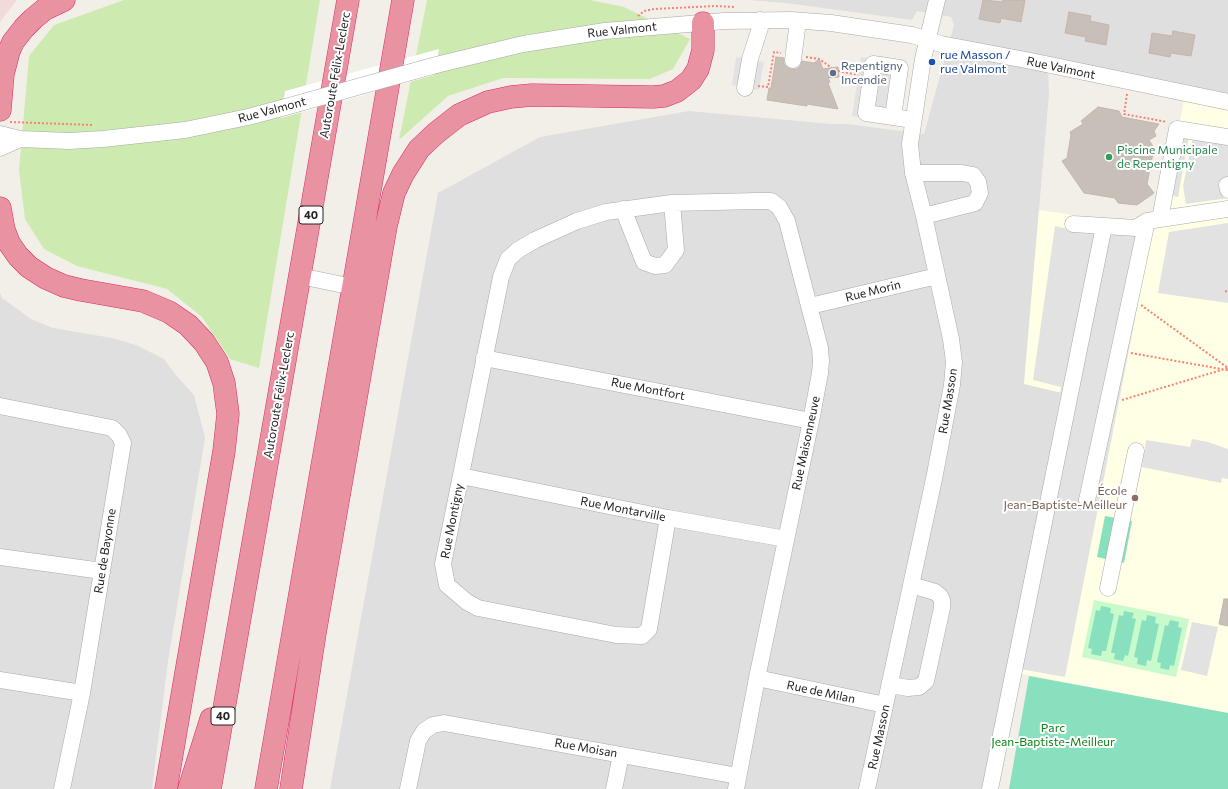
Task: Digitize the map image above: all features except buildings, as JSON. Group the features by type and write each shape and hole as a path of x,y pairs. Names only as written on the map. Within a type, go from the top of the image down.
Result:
{"highway":[{"path":"3,122 3,74 13,42 24,28 40,13 64,0"},
{"name":"Autoroute Félix-Leclerc","path":"210,789 348,0"},
{"path":"266,789 403,0"},
{"path":"292,789 315,633 386,226 394,193 403,174 419,149 436,133 459,115 488,102 511,97 532,95 644,97 664,96 677,92 691,80 698,69 703,50 703,23"},
{"path":"0,208 4,230 9,243 18,256 29,267 46,278 64,286 143,301 169,312 188,325 204,342 217,362 224,383 228,414 222,464 166,789"},
{"path":"189,789 236,642"},
{"path":"272,789 278,720"}],"street":[{"name":"Rue Masson","path":"867,789 885,705 891,685 952,385 954,362 951,339 913,173 910,144 923,59 937,0"},
{"name":"Rue Valmont","path":"0,148 20,140 80,141 158,133 213,124 282,108 436,65 496,50 574,35 643,26 760,20 798,21 866,28 912,35 941,44 1228,102"},
{"path":"753,87 750,59 760,28 760,20"},
{"path":"793,60 798,21"},
{"path":"892,117 913,120"},
{"name":"Rue Valmont","path":"3,122 20,140"},
{"path":"1087,500 1153,220 1177,130 1228,137"},
{"path":"913,173 962,173 973,175 978,182 980,193 975,203 924,216"},
{"name":"Rue Maisonneuve","path":"501,277 508,259 518,250 535,240 577,221 606,212 672,204 771,201 779,207 787,221 820,348 820,373 757,678 737,783"},
{"path":"623,209 644,262 655,266 665,265 676,250 672,204"},
{"path":"1074,224 1136,228 1153,220 1228,209"},
{"path":"990,789 1104,226"},
{"path":"300,276 353,287"},
{"name":"Rue Morin","path":"810,306 937,276"},
{"name":"Rue Montigny","path":"501,277 443,564 447,584 467,602 478,608 616,635 642,636 650,629 668,518"},
{"name":"Rue Montfort","path":"484,358 811,421"},
{"name":"Rue de Bayonne","path":"0,406 112,428 119,435 122,443 82,693 62,789"},
{"path":"1108,588 1136,450"},
{"name":"Rue Montarville","path":"461,476 668,518 786,539"},
{"path":"0,557 102,571"},
{"path":"891,685 908,688 919,687 926,681 942,608 942,600 935,592 911,585"},
{"name":"Rue de Milan","path":"757,678 885,705"},
{"path":"0,680 82,693"},
{"name":"Rue Moisan","path":"408,789 418,741 424,731 433,725 444,723 621,755 737,783"},
{"path":"614,789 621,755"}],"path":[{"path":"753,87 768,87 773,57"},
{"path":"810,58 819,59 832,68"},
{"path":"838,71 858,75"},
{"path":"1127,90 1124,114 1172,123"},
{"path":"3,122 93,125"},
{"path":"1140,304 1228,368"},
{"path":"1131,353 1228,368"},
{"path":"1122,400 1228,368"}],"shaded area":[{"path":"0,0 17,0 0,22"},
{"path":"748,0 1228,0 1228,101 1048,65 1049,94 1024,383 1063,392 1020,604 989,789 330,789 438,193 540,137 689,111 831,124 847,124 924,134 954,25 951,17 917,11 912,20 786,3"},
{"path":"736,57 764,62 759,90 732,85"},
{"path":"861,57 906,64 896,123 852,116"},
{"name":"École Jean-Baptiste-Meilleur","path":"1185,94 1228,102 1228,713 1006,671 1062,393 1024,384 1039,210 1161,228"},
{"path":"1175,121 1228,131 1228,198 1186,204 1183,186 1193,137 1189,136 1178,197 1161,193"},
{"path":"1228,223 1228,303 1158,293 1169,232"},
{"path":"1055,226 1088,234 1089,231 1151,237 1065,677 1009,667 1061,387 1033,380"},
{"path":"0,293 2,298 31,319 53,328 112,338 136,345 164,359 194,395 205,438 168,661 152,789 0,789"},
{"path":"1192,439 1208,442 1228,449 1228,479 1222,478 1221,483 1142,467 1146,440 1190,447"},
{"path":"1192,622 1218,627 1207,676 1181,670"}],"green space":[{"path":"124,0 320,0 259,368 230,359 202,317 167,289 77,266 44,249 25,219 19,170 29,56 54,25"},
{"path":"427,0 590,0 624,7 690,39 673,69 650,79 503,78 448,96 399,140"},
{"path":"1105,516 1132,521 1124,563 1097,557"},
{"path":"1094,600 1189,619 1176,677 1082,657"},
{"path":"1101,606 1111,608 1110,613 1114,614 1106,651 1102,651 1101,656 1091,654 1092,649 1088,648 1096,610 1100,611"},
{"path":"1124,611 1134,613 1132,618 1136,619 1128,656 1125,655 1123,661 1114,659 1115,653 1111,653 1119,615 1123,616"},
{"path":"1147,615 1156,617 1155,623 1159,624 1151,661 1147,660 1146,666 1137,664 1138,658 1134,657 1142,620 1146,621"},
{"path":"1170,620 1179,622 1178,627 1182,628 1174,666 1170,665 1169,670 1160,668 1161,663 1157,662 1165,625 1168,626"},
{"name":"Parc Jean-Baptiste-Meilleur","path":"1029,676 1228,713 1228,789 1009,789"}],"pier":[{"path":"439,49 434,75 281,118 285,91"}],"place":[{"name":"rue Masson / rue Valmont","path":"932,62"},
{"name":"Repentigny Incendie","path":"833,73"},
{"name":"Piscine Municipale de Repentigny","path":"1109,157"},
{"name":"École Jean-Baptiste-Meilleur","path":"1135,498"}]}
